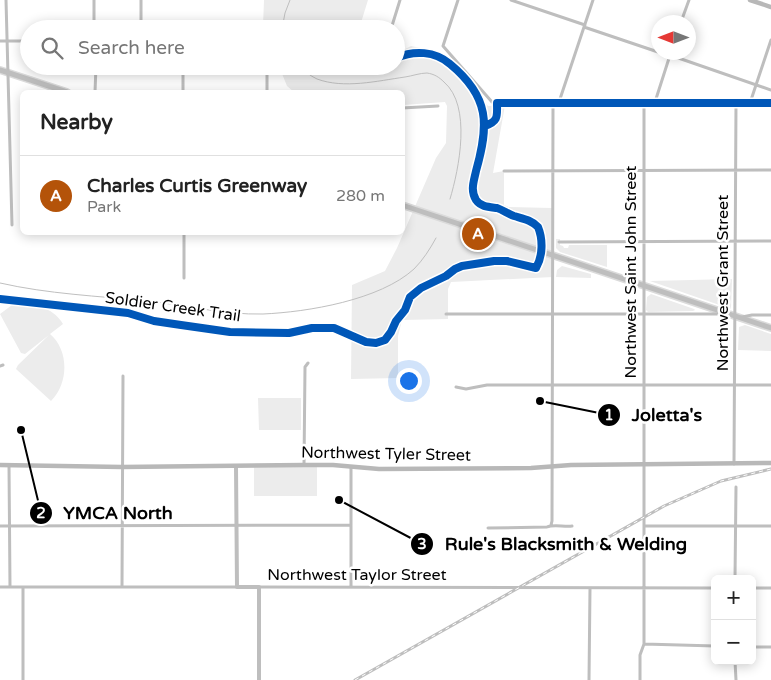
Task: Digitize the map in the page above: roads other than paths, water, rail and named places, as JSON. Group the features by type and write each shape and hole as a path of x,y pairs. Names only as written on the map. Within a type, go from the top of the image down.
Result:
{"main road":[{"path":"750,0 771,7"},
{"path":"0,70 61,90"},
{"path":"405,206 771,328"},
{"name":"Northwest Tyler Street","path":"0,465 304,465 379,469 771,463"}],"street":[{"path":"6,0 12,225"},
{"path":"94,0 94,20"},
{"path":"141,0 141,20"},
{"path":"394,20 400,0"},
{"path":"458,0 443,46 489,100 494,103 771,103"},
{"path":"511,0 651,49"},
{"path":"551,525 553,108 560,99 593,0"},
{"path":"684,15 689,0"},
{"path":"750,103 771,40"},
{"path":"0,41 20,41"},
{"path":"655,102 669,60"},
{"path":"688,60 771,90"},
{"path":"96,75 96,90"},
{"path":"183,75 183,90"},
{"path":"266,75 267,90"},
{"name":"Northwest Saint John Street","path":"640,680 640,655 644,644 645,587 644,102"},
{"name":"Northwest Grant Street","path":"734,464 738,317 736,103"},
{"path":"405,108 438,106"},
{"path":"504,170 771,170"},
{"path":"184,235 184,278"},
{"path":"559,242 771,241"},
{"path":"446,314 728,314"},
{"path":"738,317 771,315"},
{"path":"304,465 305,367 308,363"},
{"path":"122,587 123,376"},
{"path":"456,387 466,389 486,385 771,385"},
{"path":"9,465 10,587"},
{"path":"236,466 237,587"},
{"path":"351,467 351,587"},
{"path":"735,575 736,487"},
{"path":"0,526 352,525"},
{"path":"488,528 572,526"},
{"path":"644,526 771,526"},
{"name":"Northwest Taylor Street","path":"0,587 711,588"},
{"path":"23,587 23,680"},
{"path":"259,587 259,680"},
{"path":"589,680 590,588"},
{"path":"756,588 771,588"},
{"path":"644,644 711,646"},
{"path":"756,647 771,647"},
{"path":"736,665 736,680"}],"waterway":[{"path":"284,20 290,0"},
{"path":"309,75 327,82 349,84 408,77 422,73 434,75 442,80 453,93 461,122 457,171 450,199"},
{"path":"0,283 55,292 147,301 234,313 281,313 322,307 382,289 400,280 414,269 436,238"}],"railway":[{"path":"355,680 664,506 721,481 771,469"}],"place":[{"name":"Charles Curtis Greenway","path":"478,234"},
{"name":"Joletta's","path":"540,401"},
{"name":"YMCA North","path":"21,430"},
{"name":"Rule's Blacksmith & Welding","path":"339,500"}]}
